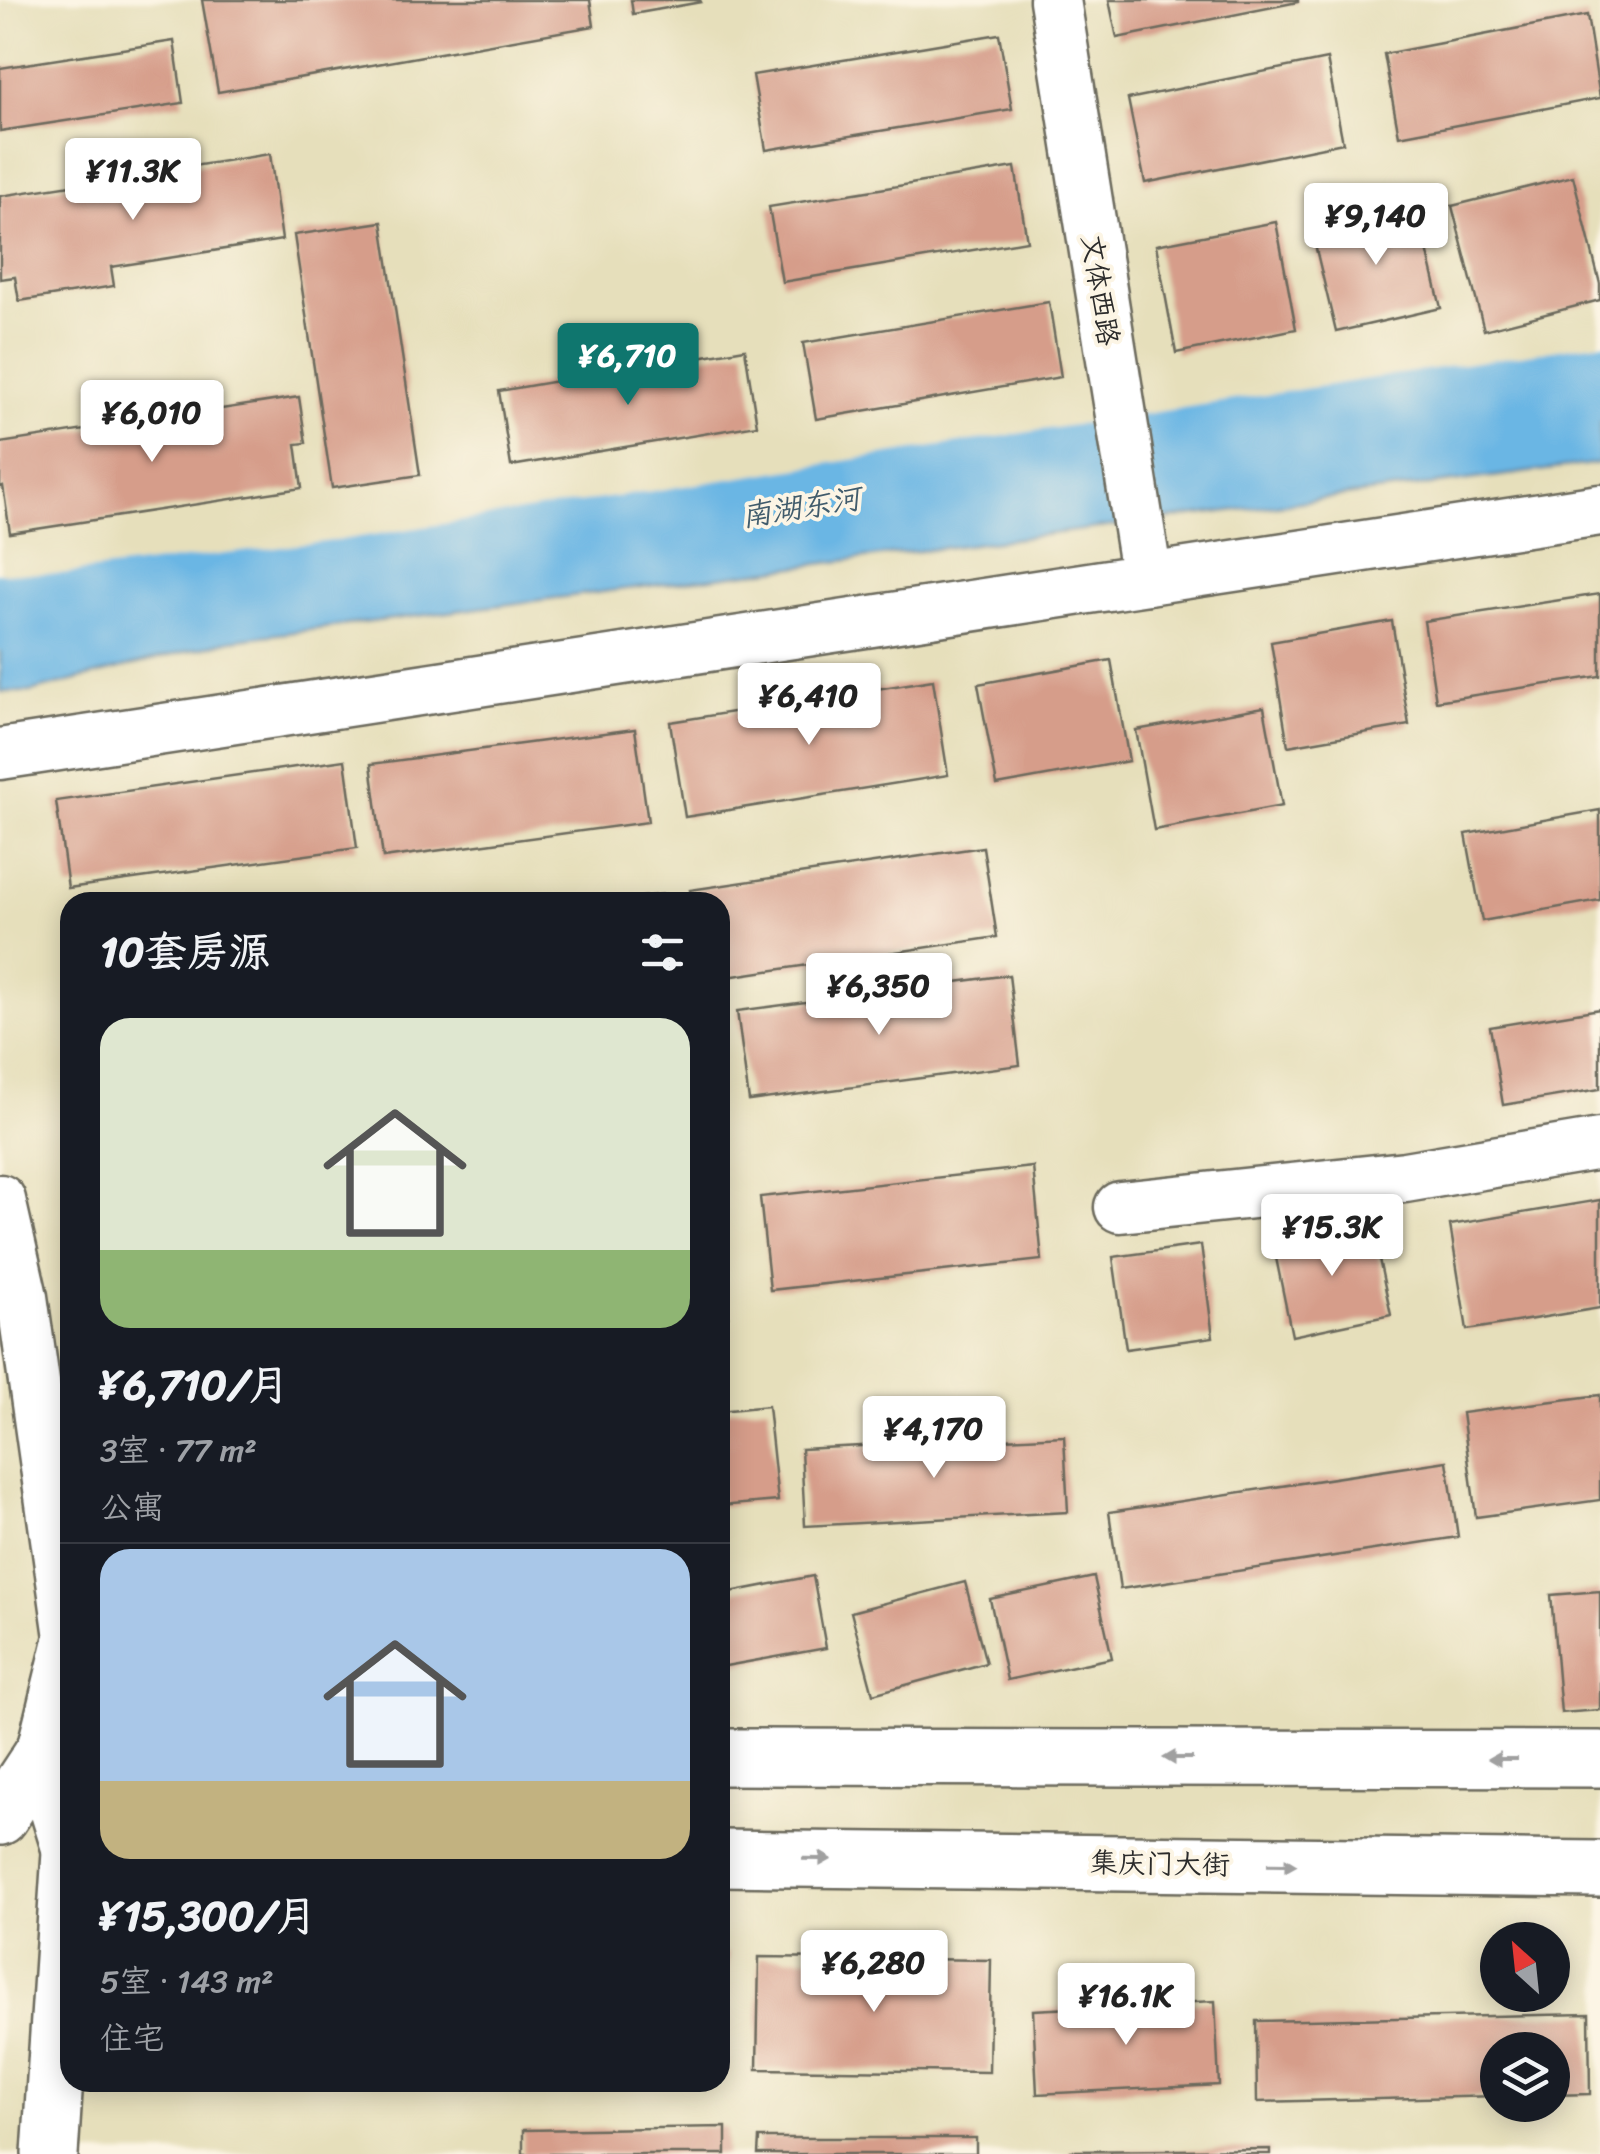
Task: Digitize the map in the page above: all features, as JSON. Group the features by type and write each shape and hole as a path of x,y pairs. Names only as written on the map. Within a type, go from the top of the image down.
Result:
{"main road":[{"path":"0,1817 37,1755"},
{"path":"37,1755 60,1822"},
{"path":"730,1757 1600,1760"},
{"path":"0,1850 60,1851"},
{"name":"集庆门大街","path":"730,1858 1600,1869"},
{"path":"50,2154 60,2002"}],"street":[{"name":"文体西路","path":"1055,0 1148,580"},
{"path":"0,754 1600,510"},
{"path":"1120,1208 1405,1177 1600,1144"},
{"path":"0,1200 22,1298 60,1567"},
{"path":"37,1755 60,1673"}],"water":[{"path":"1600,383 1600,463 231,640 30,692 0,692 0,615 138,618"}],"building":[{"path":"202,0 590,0 594,26 218,92"},
{"path":"631,0 700,0 701,2 633,14"},
{"path":"1109,0 1298,0 1298,2 1117,38"},
{"path":"1587,15 1600,98 1399,136 1384,54"},
{"path":"999,34 1012,109 766,150 753,75"},
{"path":"174,41 183,103 0,131 0,68"},
{"path":"1327,59 1343,143 1145,183 1128,99"},
{"path":"270,154 282,240 111,267 114,286 19,301 15,277 0,279 0,196"},
{"path":"1015,167 1027,241 782,282 769,207"},
{"path":"1573,176 1600,284 1600,300 1484,330 1452,206"},
{"path":"1416,203 1441,308 1336,332 1311,228"},
{"path":"382,222 420,475 332,488 294,235"},
{"path":"1276,222 1296,329 1176,353 1156,245"},
{"path":"1049,302 1061,377 816,419 803,343"},
{"path":"745,349 757,425 511,466 499,391"},
{"path":"299,397 306,443 296,444 302,488 10,533 3,486 0,487 0,443"},
{"path":"1600,594 1600,676 1436,701 1424,621"},
{"path":"1392,621 1409,725 1288,746 1271,642"},
{"path":"1111,660 1129,761 997,785 978,684"},
{"path":"933,680 948,775 685,817 670,722"},
{"path":"1264,707 1282,806 1154,830 1136,730"},
{"path":"635,729 648,822 383,858 371,764"},
{"path":"345,760 357,848 68,888 56,801"},
{"path":"1600,810 1600,900 1482,921 1466,834"},
{"path":"983,847 997,937 730,977 730,892 690,890"},
{"path":"1009,975 1020,1065 749,1101 737,1011"},
{"path":"1600,1009 1600,1089 1503,1105 1490,1027"},
{"path":"1033,1167 1042,1260 770,1290 760,1197"},
{"path":"1600,1200 1600,1308 1467,1330 1450,1225"},
{"path":"1371,1222 1391,1315 1292,1336 1273,1243"},
{"path":"1201,1245 1213,1337 1126,1349 1113,1257"},
{"path":"1600,1395 1600,1500 1476,1517 1462,1413"},
{"path":"768,1406 778,1501 730,1505 730,1410"},
{"path":"1064,1436 1068,1512 805,1526 801,1449"},
{"path":"1447,1461 1458,1537 1120,1589 1109,1512"},
{"path":"813,1576 826,1648 730,1665 730,1592"},
{"path":"1094,1577 1112,1658 1007,1680 990,1599"},
{"path":"965,1582 986,1663 873,1694 851,1612"},
{"path":"1600,1591 1600,1710 1561,1713 1551,1595"},
{"path":"759,1957 991,1960 989,2072 757,2069"},
{"path":"1215,2001 1219,2085 1037,2094 1033,2010"},
{"path":"1589,2014 1590,2094 1570,2095 1570,2032 1480,2032 1480,2096 1257,2102 1256,2021"},
{"path":"726,2127 726,2154 523,2154 523,2130"},
{"path":"759,2138 976,2138 976,2154 758,2154"},
{"path":"1270,2149 1270,2154 1071,2154 1071,2151"}],"waterway":[{"name":"南湖东河","path":"0,612 63,613 343,579 1600,382"}]}
